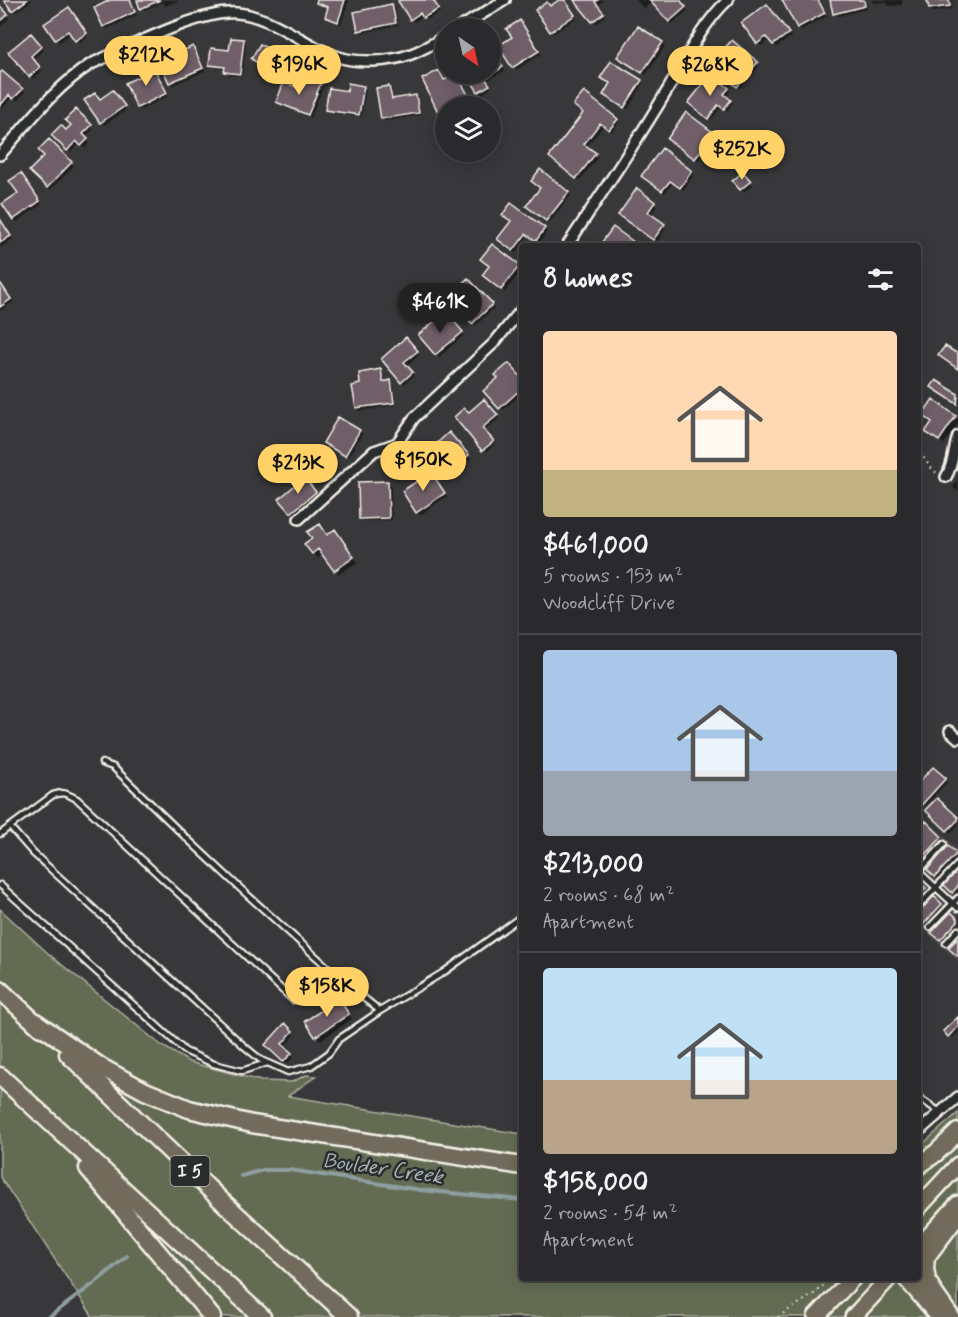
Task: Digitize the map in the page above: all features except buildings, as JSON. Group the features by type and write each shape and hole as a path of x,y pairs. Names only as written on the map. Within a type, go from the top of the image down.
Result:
{"highway":[{"name":"I 5","path":"0,990 224,1203 349,1317"},
{"path":"34,1021 101,1067 145,1091 189,1109 252,1124 519,1166"},
{"path":"0,1076 262,1317"},
{"path":"46,1118 212,1317"},
{"path":"921,1164 958,1132"},
{"path":"951,1317 934,1293 927,1280 925,1269 926,1257 958,1215"},
{"path":"909,1281 939,1317"}],"main road":[{"path":"921,1205 958,1165"},
{"path":"921,1245 958,1204"},
{"path":"816,1317 850,1281"},
{"path":"853,1317 886,1281"}],"street":[{"path":"475,18 505,0"},
{"path":"569,243 649,121 700,34 723,2"},
{"path":"0,156 46,102 82,70 165,32 201,19 234,13 246,14 273,23 325,52 355,61 404,57 435,42"},
{"path":"300,519 374,451 397,443 414,418 494,343 519,313"},
{"path":"946,477 951,468 958,436"},
{"path":"950,731 958,738"},
{"path":"921,1130 958,1097"}],"lane":[{"path":"102,763 113,767 210,860 343,981 380,1011"},
{"path":"0,834 53,795 60,792 68,794 294,1000 343,981"},
{"path":"10,827 33,853 244,1046 267,1063 288,1072 311,1066 328,1053 339,1039 444,972 519,918"},
{"path":"921,869 944,844"},
{"path":"921,904 958,864"},
{"path":"921,875 958,908"},
{"path":"0,885 185,1051 214,1064 242,1071 267,1063"},
{"path":"930,927 958,898"},
{"path":"946,943 958,930"},
{"path":"921,1099 941,1113"}],"path":[{"path":"921,452 931,468 946,477"},
{"path":"778,1317 817,1292 828,1281"}],"shaded area":[{"path":"921,815 958,849 958,962 921,927"}],"green space":[{"path":"0,909 50,955 161,1045 189,1062 261,1081 292,1082 306,1075 316,1076 288,1096 519,1134 519,1281 921,1281 921,1145 958,1113 958,1317 93,1317 0,1177"}],"waterway":[{"name":"Boulder Creek","path":"241,1176 263,1170 290,1170 421,1190 519,1200"},
{"name":"Boulder Creek","path":"49,1317 127,1256"}]}
